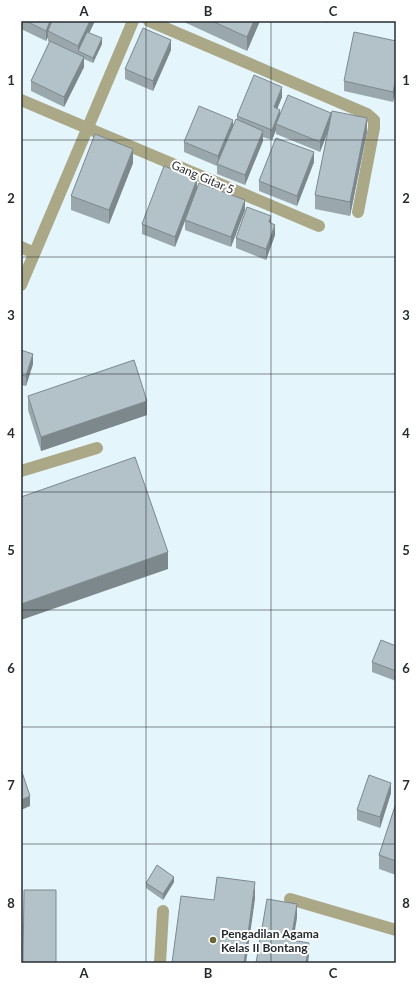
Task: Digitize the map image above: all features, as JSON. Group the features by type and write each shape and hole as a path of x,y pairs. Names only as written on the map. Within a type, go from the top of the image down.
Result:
{"street":[{"path":"21,285 28,250 82,126 133,21"},
{"path":"149,21 367,114 374,120 374,128 358,212"},
{"name":"Gang Gitar 5","path":"21,100 319,226"},
{"path":"21,471 97,448"},
{"path":"290,899 396,930"},
{"path":"160,963 162,911"}],"building":[{"path":"26,21 50,21 46,31"},
{"path":"52,21 90,21 78,46 48,31"},
{"path":"212,21 254,21 247,37"},
{"path":"143,28 171,40 153,81 125,69"},
{"path":"87,32 102,38 93,58 78,51"},
{"path":"354,32 396,41 396,78 393,92 344,81"},
{"path":"50,41 84,57 64,97 31,81"},
{"path":"254,75 282,87 274,107 280,110 272,130 237,116"},
{"path":"288,95 331,113 320,142 276,124"},
{"path":"199,106 233,120 218,156 184,142"},
{"path":"332,111 367,118 350,202 315,195"},
{"path":"236,119 263,131 245,175 217,164"},
{"path":"95,134 133,149 109,210 71,196"},
{"path":"276,138 314,152 297,196 259,181"},
{"path":"164,166 197,179 175,237 142,224"},
{"path":"199,183 245,200 231,237 185,220"},
{"path":"247,207 271,216 269,222 275,225 266,249 236,238"},
{"path":"21,350 33,354 26,376 21,375"},
{"path":"134,360 147,401 41,437 28,396"},
{"path":"135,457 168,552 21,604 21,497"},
{"path":"381,640 396,646 396,671 372,662"},
{"path":"21,769 30,796 21,800"},
{"path":"369,775 391,783 380,817 357,810"},
{"path":"396,803 396,861 379,855"},
{"path":"157,865 174,877 163,894 146,883"},
{"name":"Pengadilan Agama Kelas II Bontang","path":"217,877 255,882 244,963 172,963 181,896 214,900"},
{"path":"24,890 56,890 56,963 23,963"},
{"path":"267,899 297,904 291,940 309,943 306,963 256,963"}],"place":[{"name":"Pengadilan Agama Kelas II Bontang","path":"213,940"}]}
